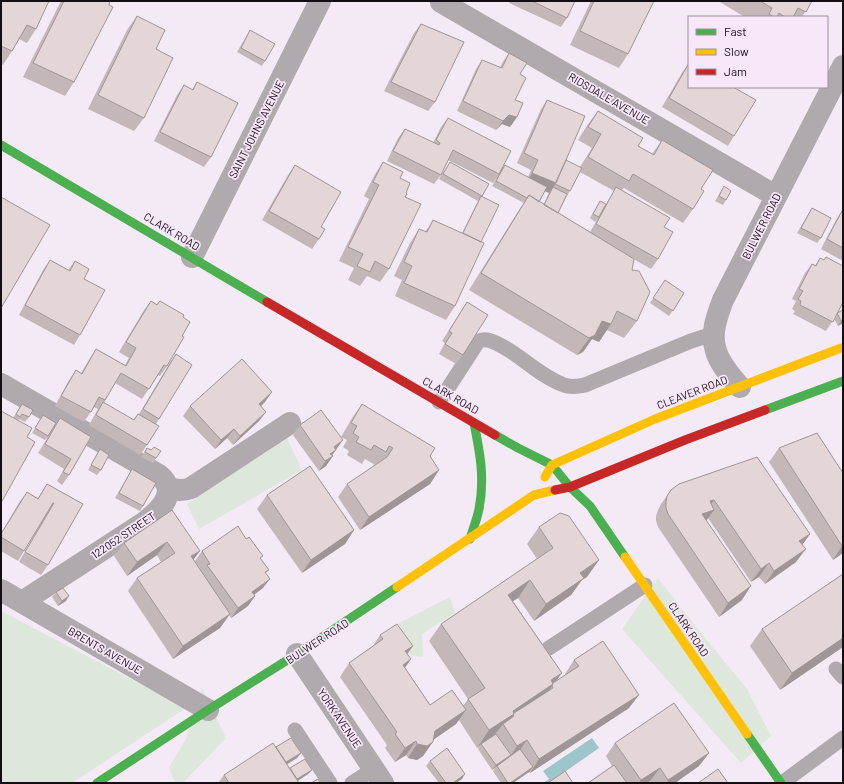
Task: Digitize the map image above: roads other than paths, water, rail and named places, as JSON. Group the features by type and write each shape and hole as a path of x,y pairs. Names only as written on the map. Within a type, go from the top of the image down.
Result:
{"street":[{"name":"SAINT JOHNS AVENUE","path":"192,257 320,1"},
{"name":"RIDSDALE AVENUE","path":"441,2 776,196"},
{"name":"BULWER ROAD","path":"740,387 724,367 715,351 714,334 717,316 723,300 843,66"},
{"name":"CLARK ROAD","path":"1,145 474,423 552,465 570,487 590,506 782,783"},
{"name":"CLEAVER ROAD","path":"552,465 655,419 843,348"},
{"path":"570,487 685,440 843,381"},
{"path":"1,384 159,476 165,480 168,488 172,490 184,491 191,488 290,423"},
{"path":"470,539 479,510 482,482 481,461 474,423"},
{"name":"BULWER ROAD","path":"534,495 552,465"},
{"name":"BULWER ROAD","path":"97,783 297,654 534,495 570,487"},
{"name":"122052 STREET","path":"22,602 157,513 165,502 168,494 168,488"},
{"name":"BRENTS AVENUE","path":"1,590 208,710"},
{"name":"YORK AVENUE","path":"297,654 378,776"}],"lane":[{"path":"439,402 476,345 479,341 484,339 490,340 506,348 548,377 565,386 574,386 585,385 691,341 714,334"},
{"path":"549,648 645,585"},
{"path":"295,730 330,783"},
{"path":"782,783 843,738"},
{"path":"352,783 378,776"}],"water":[{"path":"592,738 599,748 549,783 543,783 549,779 543,771"}]}
